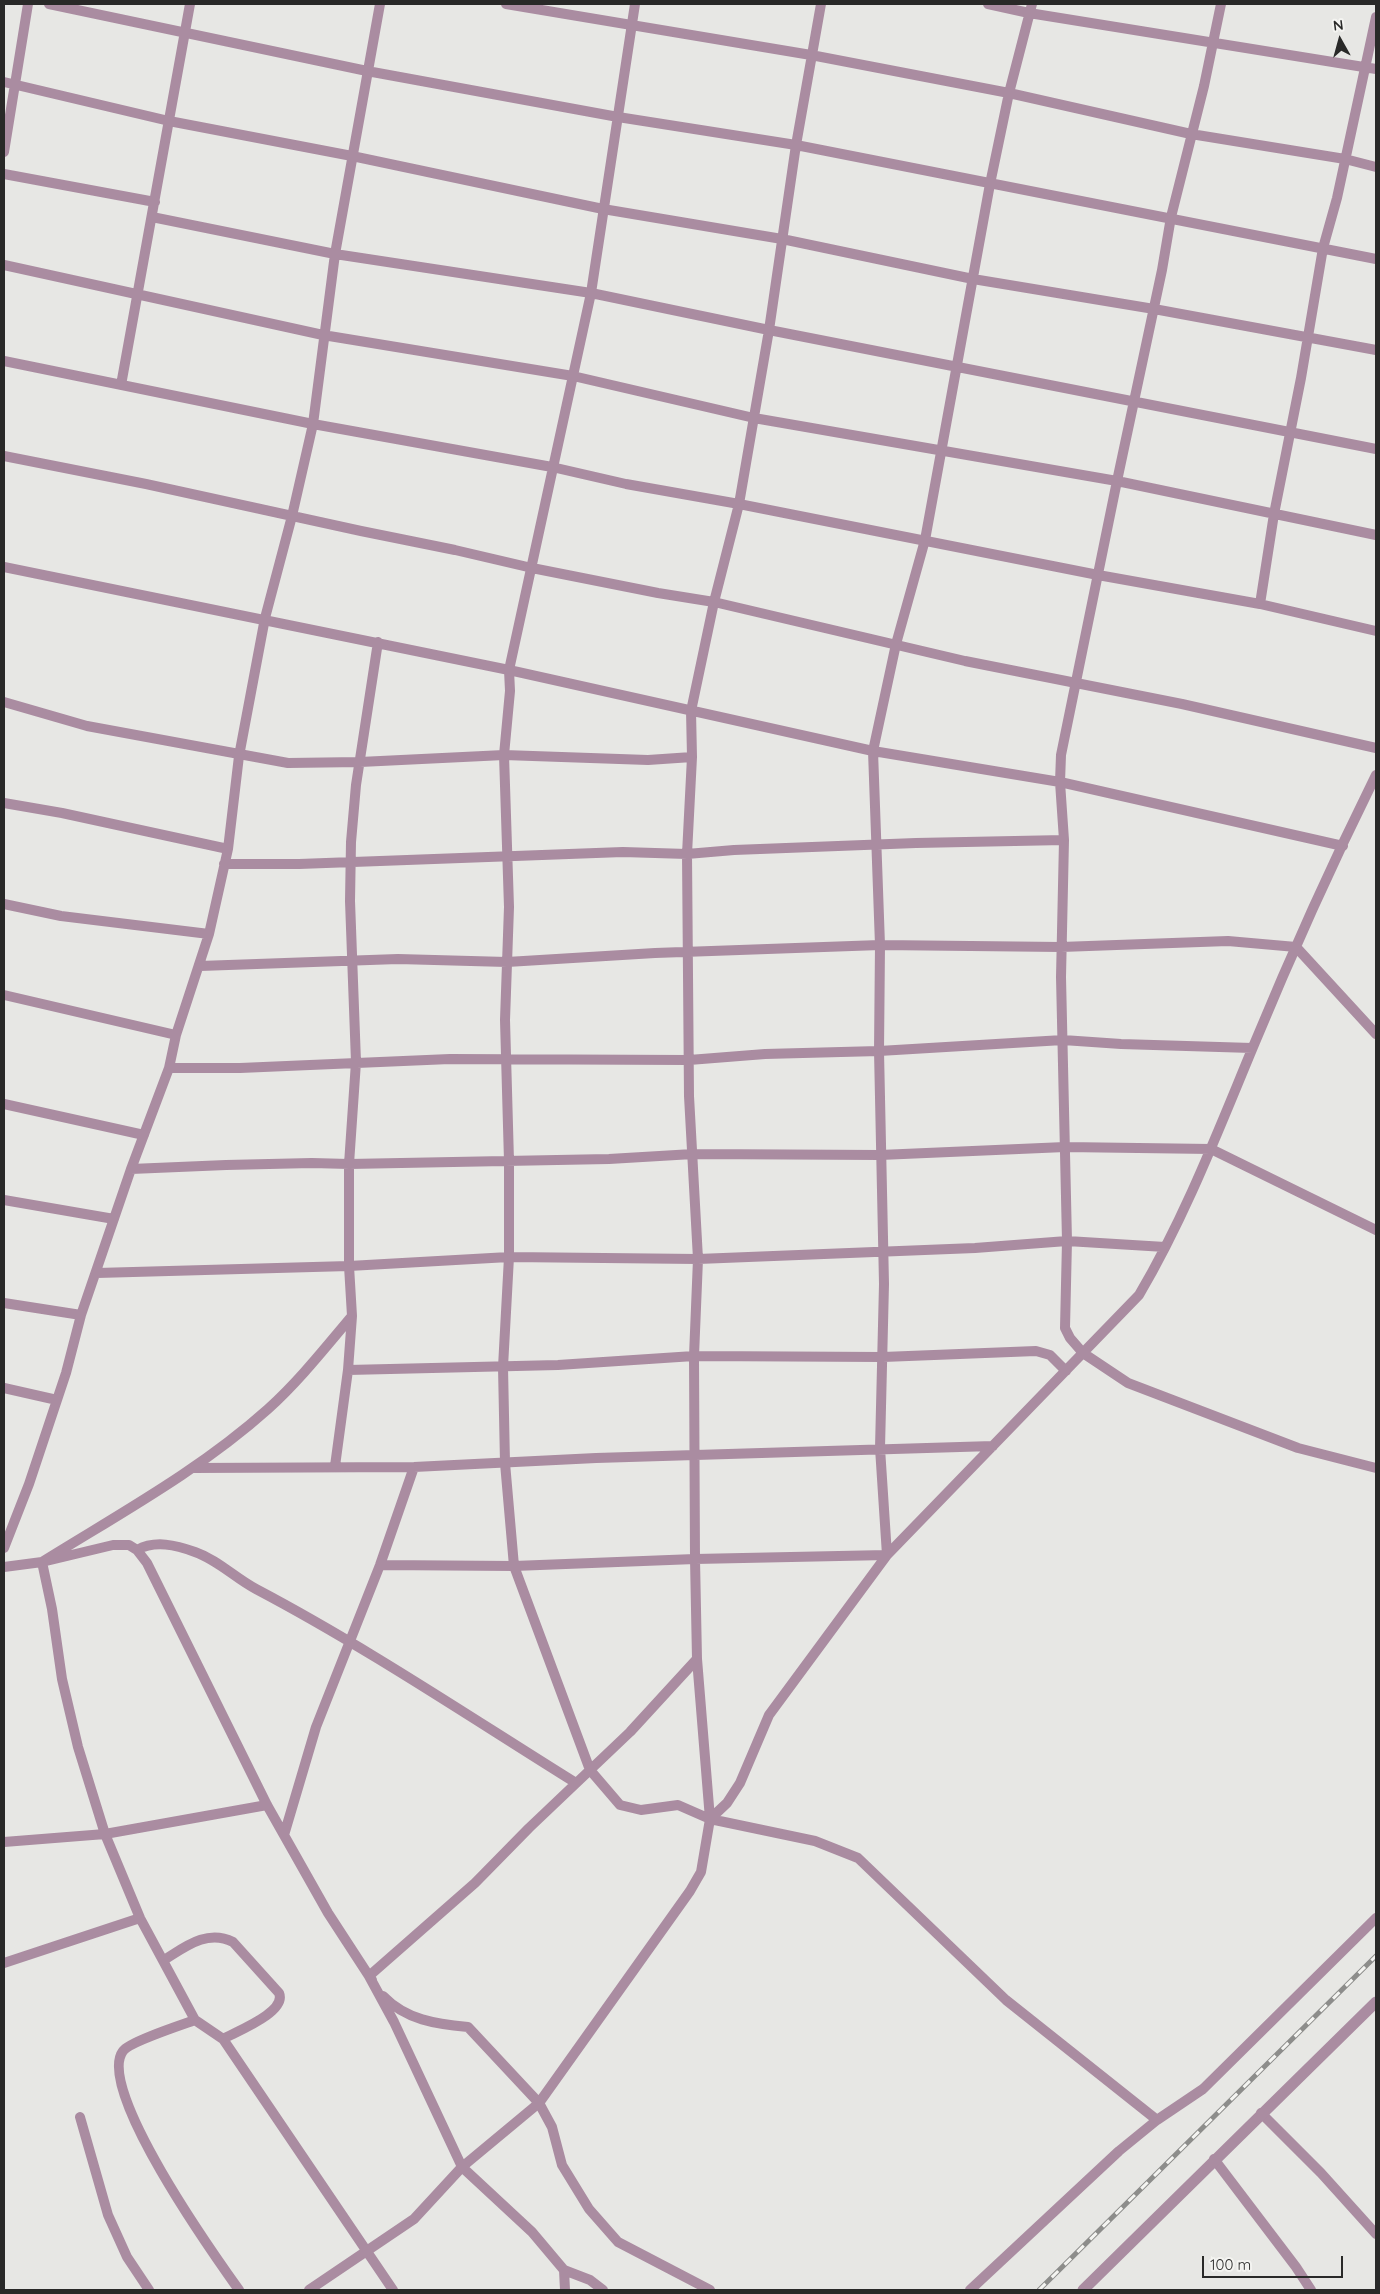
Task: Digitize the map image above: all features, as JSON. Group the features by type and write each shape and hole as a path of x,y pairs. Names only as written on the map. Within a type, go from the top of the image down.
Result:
{"street":[{"path":"4,152 28,4"},
{"path":"49,4 367,71 618,117 796,145 990,184 1172,217 1376,259"},
{"path":"121,385 190,4"},
{"path":"4,1548 29,1484 57,1400 81,1315 114,1219 169,1068 176,1035 209,934 228,849 235,807 240,756 265,618 292,516 313,424 323,335 335,254 380,4"},
{"path":"506,4 811,55 1009,92 1191,134 1345,159 1376,167"},
{"path":"635,4 590,293 509,670 510,691 504,755 508,856 506,1060 509,1161 508,1257 503,1367 505,1463 514,1566 590,1770 620,1805 641,1810 678,1805 710,1820 815,1841 858,1858 1006,2000 1157,2120"},
{"path":"309,2290 414,2219 462,2168 539,2104 702,1872 710,1820 697,1659 695,1559 696,1456 694,1356 698,1259 689,1060 687,854 692,757 691,711 714,602 739,504 769,330 796,145 821,4"},
{"path":"988,4 1031,8 1213,42 1376,69"},
{"path":"1221,4 1172,217 1061,756 1060,782 1064,840 1061,947 1066,1241 1065,1328 1070,1338 1083,1353 1128,1383 1298,1448 1376,1468"},
{"path":"887,1555 880,1448 884,1252 880,1155 880,945 873,751 896,644 925,540 990,184 1009,92 1031,8"},
{"path":"1260,604 1274,514 1308,338 1323,248 1337,198 1376,17"},
{"path":"4,82 169,121 352,156 603,209 782,239 973,279 1154,309 1376,350"},
{"path":"4,174 155,202"},
{"path":"152,217 335,254 590,293 1376,449"},
{"path":"4,265 323,335 573,376 754,418 1117,481 1376,536"},
{"path":"4,361 313,424 552,467 626,484 739,504 1098,575 1260,604 1376,631"},
{"path":"4,456 146,484 658,594 714,602 964,661 1182,704 1376,748"},
{"path":"4,567 265,618 873,751 1060,782 1343,846"},
{"path":"335,1466 348,1370 352,1316 349,1266 349,1164 356,1062 351,862 356,785 378,642"},
{"path":"4,702 87,726 203,747 240,756 288,763 360,762 504,755 648,760 692,757"},
{"path":"710,1820 726,1803 740,1783 769,1715 887,1555 1139,1295 1165,1248 1211,1149 1296,947 1376,776"},
{"path":"4,803 62,813 228,849"},
{"path":"224,864 351,862 622,852 687,854 734,850 877,846 933,842 1064,840"},
{"path":"4,904 61,916 209,934"},
{"path":"200,966 449,959 507,962 655,953 880,945 975,948 1061,947 1203,941 1296,947 1376,1034"},
{"path":"4,995 176,1035"},
{"path":"169,1068 240,1068 441,1059 689,1060 765,1054 1063,1040 1121,1044 1252,1048"},
{"path":"4,1104 144,1134"},
{"path":"131,1170 226,1165 509,1161 693,1154 880,1155 1065,1147 1211,1149 1376,1230"},
{"path":"4,1200 114,1219"},
{"path":"97,1273 349,1266 508,1257 698,1259 884,1252 1066,1241 1165,1248"},
{"path":"4,1303 81,1315"},
{"path":"42,1562 193,1468 267,1410 290,1389 352,1316"},
{"path":"348,1370 503,1367 694,1356 883,1357 1036,1351 1050,1354 1066,1371"},
{"path":"4,1388 57,1400"},
{"path":"193,1468 414,1467 880,1448 993,1446"},
{"path":"284,1835 316,1727 380,1565 414,1467"},
{"path":"137,1550 147,1544 157,1543 201,1554 251,1587 304,1615 349,1642 576,1783"},
{"path":"4,1567 42,1562 113,1545 129,1545 137,1550 156,1578 267,1805 328,1914 384,1997 398,2010 436,2024 468,2027 539,2104 552,2127 562,2165 589,2209 618,2242 710,2290"},
{"path":"380,1565 514,1566 695,1559 887,1555"},
{"path":"42,1562 52,1609 62,1680 78,1747 105,1834 140,1918 195,2020 223,2038 393,2290"},
{"path":"369,1976 474,1883 630,1732 697,1659"},
{"path":"4,1842 105,1834 267,1805"},
{"path":"4,1963 140,1918"},
{"path":"970,2290 1119,2151 1157,2120 1203,2089 1376,1918"},
{"path":"164,1960 192,1942 204,1938 225,1938 233,1942 279,1993 281,2000 279,2005 269,2014 223,2038"},
{"path":"369,1976 419,2075 462,2168 532,2232 564,2270 590,2280 603,2290"},
{"path":"1083,2290 1214,2159 1376,2002"},
{"path":"195,2020 132,2043 122,2051 118,2063 119,2079 121,2090 138,2130 171,2188 239,2290"},
{"path":"1261,2113 1321,2173 1376,2234"},
{"path":"80,2117 108,2215 127,2257 149,2290"},
{"path":"1214,2159 1296,2267 1310,2290"},
{"path":"564,2270 565,2290"}],"railway":[{"path":"1039,2290 1376,1956"}]}
